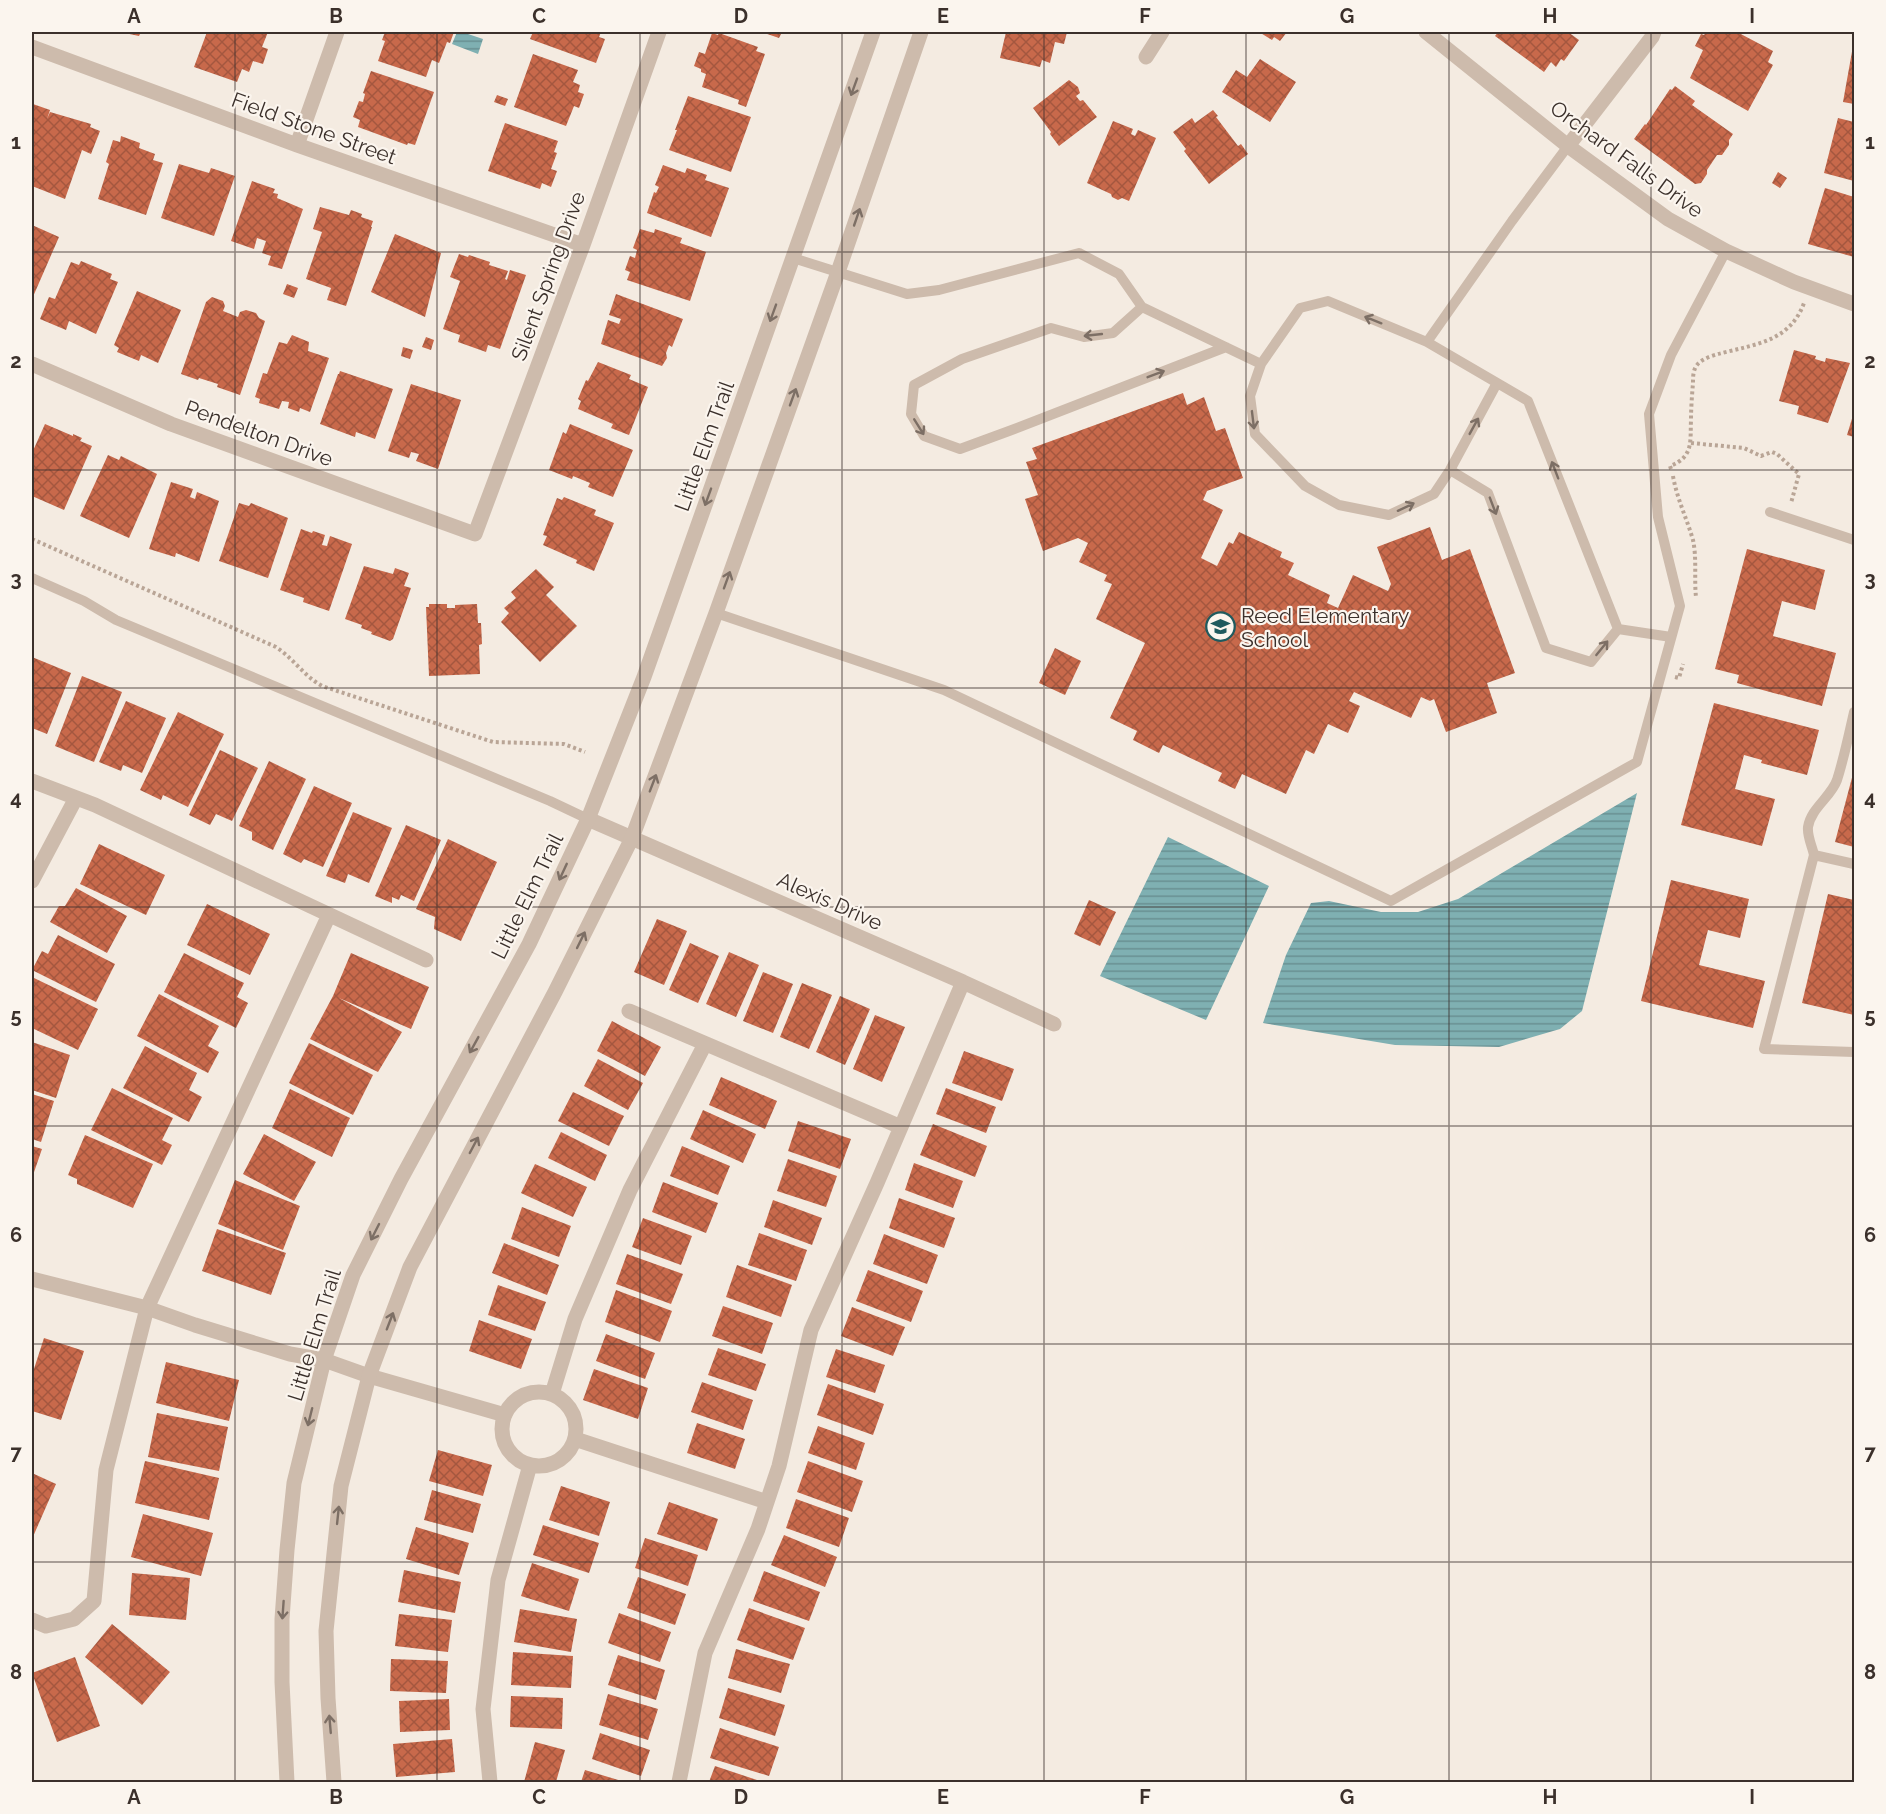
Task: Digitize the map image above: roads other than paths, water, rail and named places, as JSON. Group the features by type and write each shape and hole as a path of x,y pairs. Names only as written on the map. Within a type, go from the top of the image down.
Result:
{"street":[{"path":"297,145 337,32"},
{"name":"Silent Spring Drive","path":"476,534 503,454 583,244 659,32"},
{"name":"Little Elm Trail","path":"287,1782 282,1682 282,1620 287,1550 294,1483 324,1360 353,1275 401,1179 529,944 588,819 644,677 873,32"},
{"path":"334,1782 326,1631 341,1486 369,1376 410,1267 555,992 632,838 716,613 921,32"},
{"path":"1146,57 1161,32"},
{"name":"Orchard Falls Drive","path":"1426,32 1568,146 1668,219 1726,251 1794,282 1854,304"},
{"path":"1568,146 1653,37 1654,32"},
{"name":"Field Stone Street","path":"32,47 297,145 583,244"},
{"name":"Pendelton Drive","path":"32,364 171,424 476,534"},
{"path":"32,782 95,805 426,960"},
{"path":"32,881 76,798"},
{"name":"Alexis Drive","path":"588,819 963,982 1054,1024"},
{"path":"32,1620 46,1626 75,1619 94,1601 106,1470 147,1308 329,915"},
{"path":"679,1782 705,1653 758,1529 779,1466 811,1330 963,982"},
{"path":"629,1011 901,1127"},
{"path":"552,1394 575,1319 630,1190 705,1044"},
{"path":"32,1279 147,1308 290,1354 324,1360 369,1376 505,1415"},
{"path":"540,1392 552,1394 569,1407 574,1417 575,1439 563,1458 553,1464 530,1465 514,1456 504,1440 502,1428 505,1415 519,1398 540,1392"},
{"path":"575,1439 767,1502"},
{"path":"490,1782 483,1709 498,1580 530,1465"}],"lane":[{"path":"1427,342 1568,146"},
{"path":"716,613 944,690 1391,901 1637,762 1680,606 1658,517 1650,414 1671,356 1726,251"},
{"path":"793,258 907,294 939,290 1079,253 1119,274 1142,307 1261,364"},
{"path":"1497,383 1450,470 1434,494 1389,515 1339,505 1305,486 1255,434 1250,396 1261,364 1300,308 1328,301 1427,342 1528,401 1618,629"},
{"path":"1142,307 1113,333 1084,337 1051,328 962,359 914,385 911,414 924,436 960,449 1226,347"},
{"path":"1450,470 1488,493 1546,648 1591,662 1618,629"},
{"path":"1770,512 1854,540"},
{"path":"32,578 84,601 116,620 550,801 588,819"},
{"path":"1618,629 1671,637"},
{"path":"1854,712 1836,781 1826,799 1818,806 1808,827 1814,855 1764,1049 1854,1052"},
{"path":"1814,855 1854,864"}],"water":[{"path":"457,32 483,39 478,54 452,44"},
{"path":"1637,793 1582,1011 1560,1029 1499,1047 1395,1045 1263,1023 1286,955 1311,903 1329,901 1381,912 1418,912 1458,899"},
{"path":"1168,837 1269,886 1206,1020 1100,976"}],"place":[{"name":"Reed Elementary School","path":"1220,627"}]}
